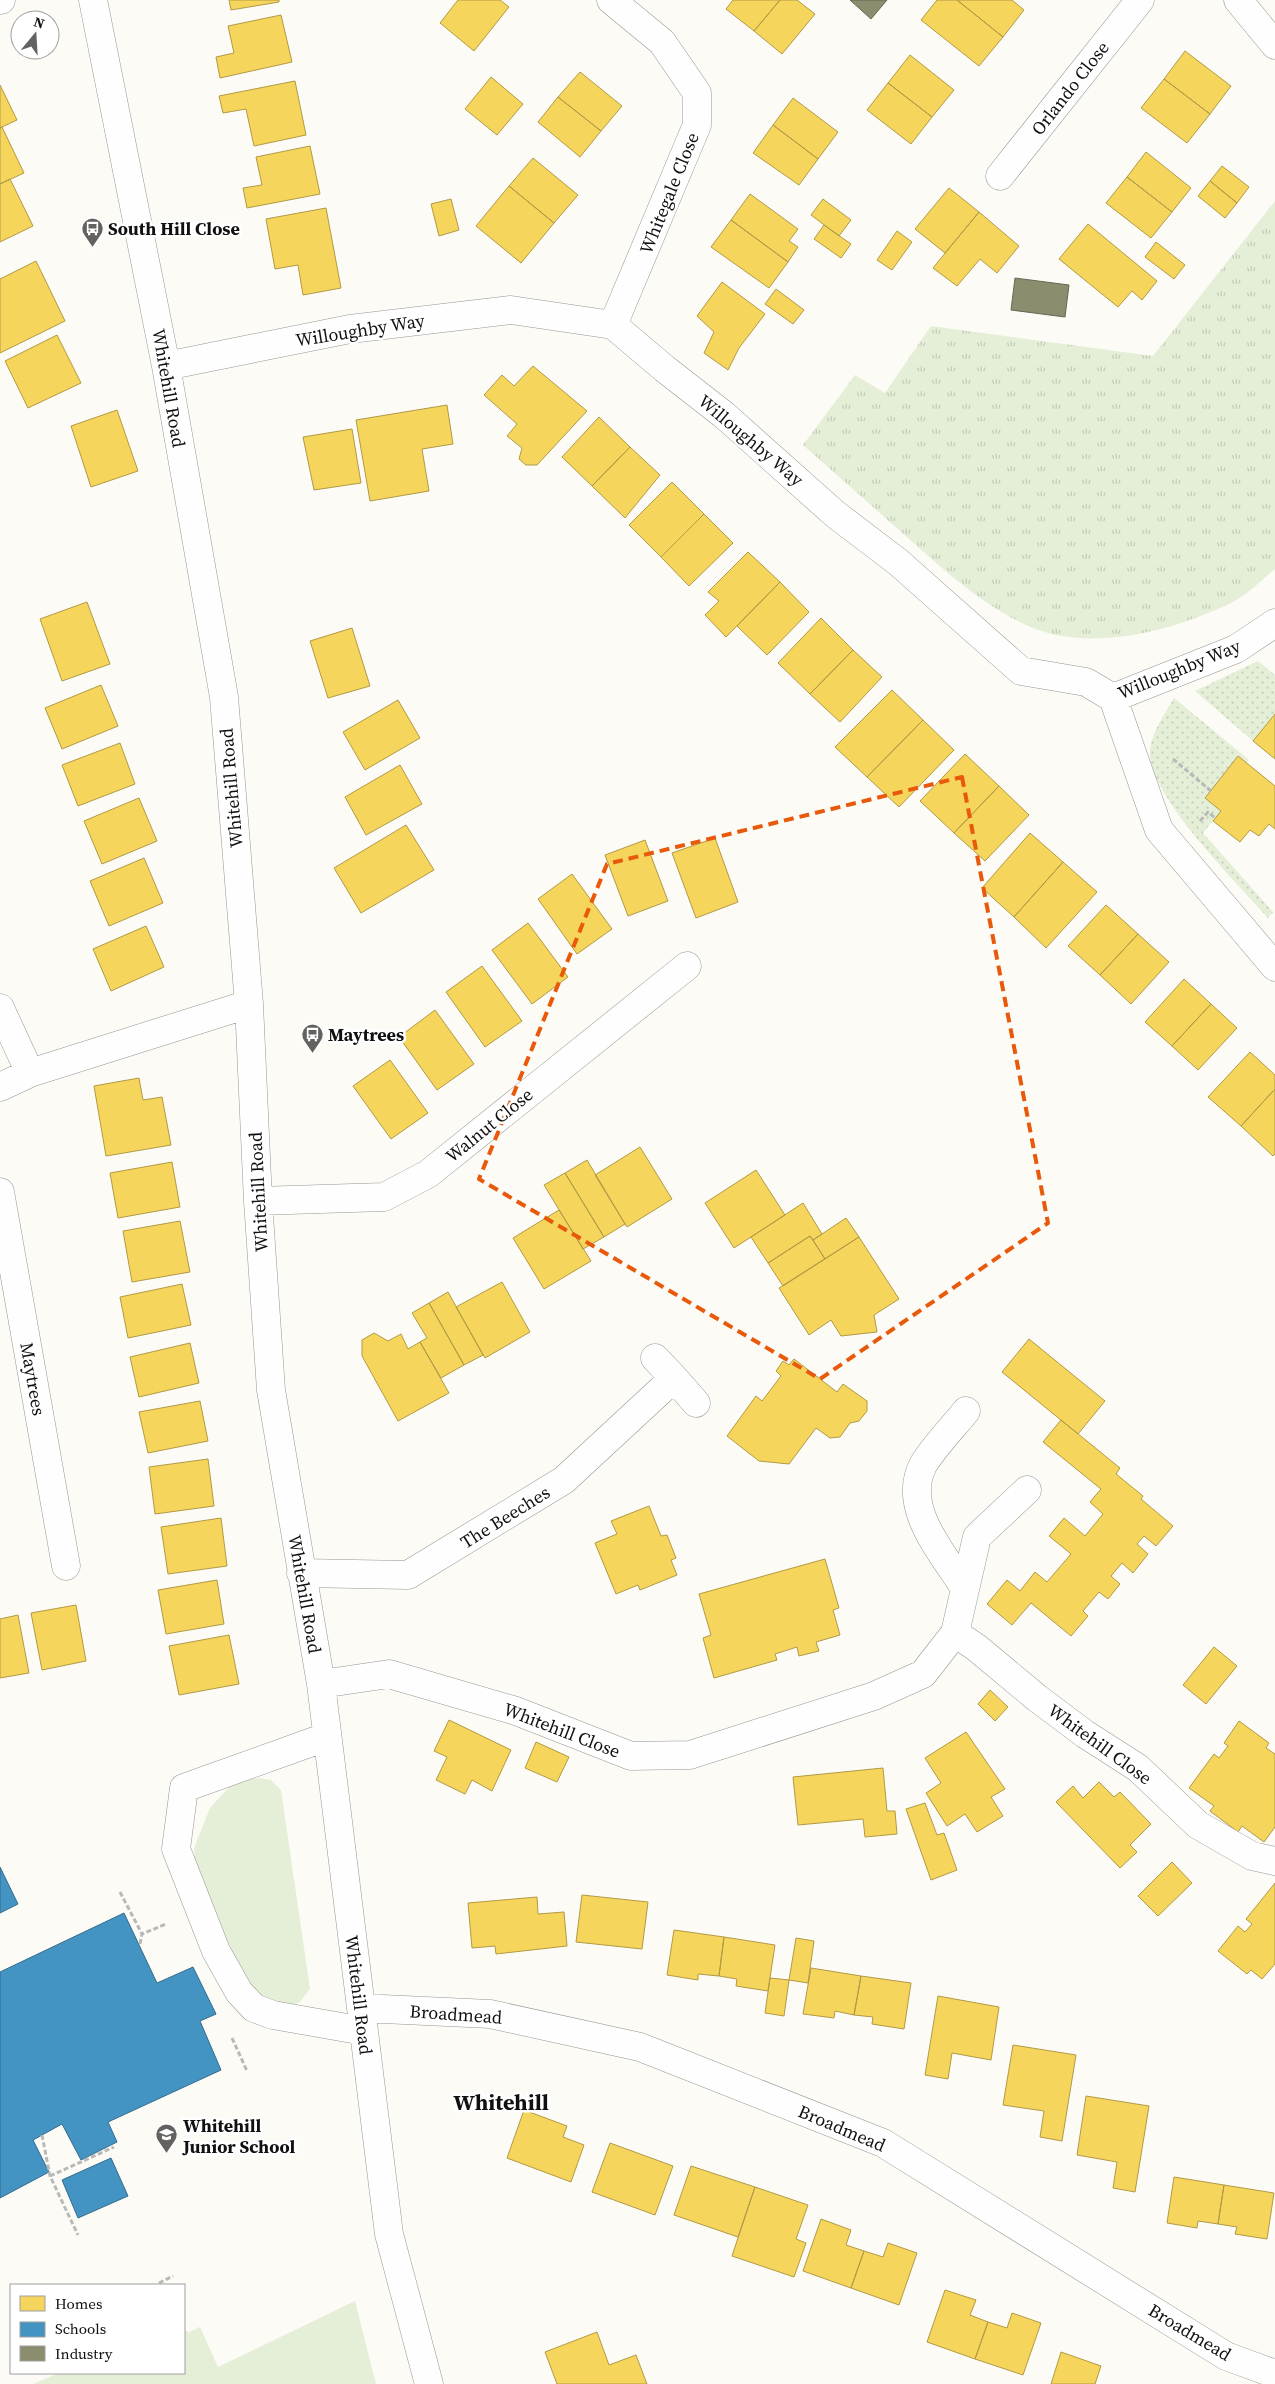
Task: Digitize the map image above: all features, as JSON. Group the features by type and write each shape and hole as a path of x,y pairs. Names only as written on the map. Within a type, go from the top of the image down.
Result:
{"street":[{"name":"Whitehill Road","path":"93,0 166,366 224,697 248,1004 258,1201 271,1390 320,1684 389,2234 429,2384"},
{"name":"Whitegale Close","path":"611,0 662,42 696,93 697,109 697,125 613,325"},
{"name":"Orlando Close","path":"1000,176 1140,0"},
{"path":"1238,0 1275,45"},
{"name":"Willoughby Way","path":"166,366 350,329 511,310 613,325 724,415 836,514 898,562 1021,670 1086,682 1113,698 1236,649 1275,623"},
{"path":"1113,698 1160,830 1275,967"},
{"name":"Walnut Close","path":"258,1201 384,1197 428,1174 687,966"},
{"path":"0,1087 30,1073 248,1004"},
{"path":"0,1008 30,1073"},
{"name":"Maytrees","path":"0,1192 66,1566"},
{"path":"655,1358 696,1403"},
{"name":"The Beeches","path":"302,1573 408,1575 564,1480 674,1378"},
{"path":"964,1587 921,1518 916,1493 922,1466 966,1411"},
{"name":"Whitehill Close","path":"320,1684 389,1674 516,1711 631,1756 690,1755 874,1696 923,1674 955,1633 964,1587 977,1537 1027,1490"},
{"name":"Whitehill Close","path":"955,1633 977,1648 1037,1698 1086,1734 1138,1768 1198,1825 1252,1856 1275,1861"},
{"name":"Broadmead","path":"326,1736 184,1788 176,1849 216,1951 239,1992 254,2008 273,2015 362,2020 490,2014 640,2047 883,2143 1226,2356 1275,2374"}],"path":[{"path":"1167,753 1211,791"},
{"path":"1197,825 1208,812 1215,818"},
{"path":"120,1892 142,1934"},
{"path":"42,2135 50,2176 78,2234"},
{"path":"50,2176 114,2147"},
{"path":"159,2283 173,2276"}],"highlighted area":[{"path":"962,777 1048,1223 820,1379 479,1179 607,864"}],"green space":[{"path":"1275,201 1275,569 1239,599 1210,613 1184,622 1158,630 1131,635 1076,638 1050,634 1010,617 979,597 950,574 803,445 855,375 885,393 931,326 1153,356"},
{"path":"1258,661 1275,675 1275,714 1253,741 1195,691"},
{"path":"1174,698 1249,760 1246,763 1238,756 1221,811 1203,833 1273,912 1268,918 1197,839 1164,792 1153,771 1150,753 1152,739"},
{"path":"260,1778 271,1780 281,1790 310,1989 300,2002 289,2008 259,1997 249,1984 215,1916 195,1862 194,1848 210,1808 229,1787 244,1780"},
{"path":"355,2301 376,2384 33,2384 57,2374 185,2374 185,2330 189,2332 200,2327 218,2367"}],"building: Homes":[{"path":"229,0 279,0 279,2 231,10"},
{"path":"458,0 500,0 509,7 474,51 440,23"},
{"path":"733,0 780,0 754,31 726,9"},
{"path":"780,0 797,0 815,14 782,54 754,31"},
{"path":"937,0 957,0 1003,37 979,66 921,20"},
{"path":"957,0 1012,0 1024,10 1003,37"},
{"path":"281,15 292,62 220,78 216,57 234,53 228,26"},
{"path":"1185,51 1231,86 1210,114 1164,79"},
{"path":"910,55 954,90 932,117 888,83"},
{"path":"580,72 622,106 601,131 558,97"},
{"path":"491,77 523,104 497,135 465,109"},
{"path":"1164,79 1210,114 1187,143 1141,108"},
{"path":"295,81 306,135 254,146 246,109 223,113 219,96"},
{"path":"888,83 932,117 911,144 867,110"},
{"path":"0,85 17,120 0,128"},
{"path":"558,97 601,131 580,157 538,122"},
{"path":"793,98 838,132 818,159 773,125"},
{"path":"773,125 818,159 799,185 753,153"},
{"path":"2,127 24,173 0,184 0,128"},
{"path":"310,146 320,194 247,208 243,188 262,185 256,157"},
{"path":"1146,152 1191,188 1172,212 1127,177"},
{"path":"533,158 578,195 554,223 509,186"},
{"path":"1222,166 1249,187 1237,203 1210,181"},
{"path":"1127,177 1172,212 1151,238 1106,203"},
{"path":"10,179 33,226 0,242 0,184"},
{"path":"1210,181 1237,203 1225,218 1198,196"},
{"path":"509,186 554,223 521,263 476,226"},
{"path":"949,188 979,212 945,253 915,229"},
{"path":"750,194 798,229 789,241 798,247 788,262 731,220"},
{"path":"451,199 459,230 439,236 431,204"},
{"path":"823,199 851,220 839,236 811,215"},
{"path":"326,208 341,288 303,295 298,265 275,269 266,219"},
{"path":"979,212 1019,246 997,273 980,259 957,286 933,268"},
{"path":"731,220 788,262 769,288 711,247"},
{"path":"1088,224 1157,281 1142,300 1132,291 1118,307 1059,259"},
{"path":"824,225 851,244 841,258 814,239"},
{"path":"897,231 912,242 892,270 877,260"},
{"path":"1156,242 1185,265 1174,279 1145,257"},
{"path":"36,261 65,321 0,353 0,279"},
{"path":"722,282 765,314 739,348 728,370 704,353 714,332 697,316"},
{"path":"776,289 804,310 793,324 765,304"},
{"path":"57,335 81,383 28,408 5,361"},
{"path":"533,366 587,411 537,465 526,465 519,459 522,448 507,436 517,424 484,395 502,375 514,386"},
{"path":"447,405 453,444 422,449 429,491 370,501 356,420"},
{"path":"117,410 138,471 91,487 71,426"},
{"path":"599,417 630,447 592,486 562,457"},
{"path":"352,429 361,483 314,490 303,437"},
{"path":"630,447 660,475 625,518 592,486"},
{"path":"672,482 704,514 661,557 629,525"},
{"path":"704,514 733,543 689,586 661,557"},
{"path":"748,552 780,582 726,637 705,615 719,601 708,592"},
{"path":"780,582 809,612 767,655 737,626"},
{"path":"87,602 110,664 62,681 40,619"},
{"path":"821,618 853,650 810,694 778,663"},
{"path":"352,628 370,686 328,698 310,641"},
{"path":"853,650 882,677 840,722 810,694"},
{"path":"101,685 118,726 62,749 45,708"},
{"path":"892,690 923,720 867,777 835,747"},
{"path":"398,700 420,738 365,770 343,732"},
{"path":"1275,714 1275,759 1253,741"},
{"path":"923,720 954,750 899,807 867,777"},
{"path":"120,743 135,784 78,806 62,765"},
{"path":"965,754 999,786 954,833 920,801"},
{"path":"1238,756 1275,786 1275,829 1269,824 1259,836 1250,830 1240,842 1213,821 1221,811 1205,798"},
{"path":"400,765 422,804 366,835 345,797"},
{"path":"999,786 1029,815 985,861 954,833"},
{"path":"139,798 157,841 102,864 84,821"},
{"path":"406,825 434,870 361,913 334,868"},
{"path":"1030,833 1063,862 1014,917 982,888"},
{"path":"715,838 738,902 696,918 672,853"},
{"path":"645,840 668,901 628,916 605,855"},
{"path":"144,858 163,903 109,926 90,881"},
{"path":"1063,862 1097,892 1046,948 1014,917"},
{"path":"572,874 612,929 577,954 538,899"},
{"path":"1106,905 1138,934 1100,975 1068,946"},
{"path":"528,923 568,977 532,1004 492,950"},
{"path":"146,926 164,967 111,991 93,949"},
{"path":"1138,934 1169,962 1131,1004 1100,975"},
{"path":"482,966 522,1021 485,1047 446,992"},
{"path":"1184,979 1211,1004 1172,1046 1145,1022"},
{"path":"1211,1004 1237,1028 1198,1070 1172,1046"},
{"path":"435,1010 474,1064 437,1090 399,1037"},
{"path":"1250,1052 1275,1075 1275,1089 1241,1126 1208,1097"},
{"path":"390,1060 428,1113 391,1139 353,1086"},
{"path":"139,1078 143,1100 162,1097 171,1145 106,1156 94,1086"},
{"path":"1275,1089 1275,1154 1273,1156 1241,1126"},
{"path":"640,1147 672,1199 627,1227 595,1175"},
{"path":"587,1160 625,1224 604,1237 565,1173"},
{"path":"172,1162 180,1207 118,1218 110,1173"},
{"path":"756,1170 785,1215 734,1248 705,1203"},
{"path":"565,1173 604,1237 583,1249 544,1185"},
{"path":"803,1203 822,1234 813,1240 810,1236 768,1263 751,1237"},
{"path":"559,1210 591,1261 544,1289 513,1238"},
{"path":"846,1218 859,1237 825,1259 813,1240"},
{"path":"180,1221 190,1272 132,1282 123,1231"},
{"path":"810,1236 825,1259 783,1286 768,1263"},
{"path":"859,1237 899,1299 874,1315 877,1332 841,1336 831,1320 809,1335 779,1288"},
{"path":"502,1282 530,1332 485,1358 456,1307"},
{"path":"182,1284 191,1325 128,1338 120,1297"},
{"path":"448,1292 483,1355 464,1365 429,1303"},
{"path":"429,1303 464,1365 441,1378 420,1342 427,1338 412,1313"},
{"path":"374,1333 388,1341 401,1334 408,1349 420,1342 449,1393 398,1421 362,1356 362,1340"},
{"path":"1029,1339 1105,1401 1078,1434 1002,1372"},
{"path":"190,1343 199,1383 139,1397 130,1357"},
{"path":"794,1359 837,1392 843,1384 867,1401 867,1411 859,1421 850,1423 840,1437 830,1438 816,1428 789,1464 759,1461 727,1436 756,1396 762,1401 781,1376 776,1371 783,1361 789,1365"},
{"path":"200,1401 208,1441 148,1453 139,1412"},
{"path":"1061,1420 1120,1468 1116,1474 1143,1496 1141,1499 1173,1526 1156,1546 1144,1536 1137,1544 1148,1554 1133,1573 1122,1563 1111,1576 1120,1584 1108,1599 1099,1592 1083,1611 1088,1616 1071,1636 1031,1603 1012,1625 987,1604 1007,1580 1020,1591 1035,1572 1047,1582 1071,1554 1049,1536 1064,1518 1085,1536 1103,1514 1090,1502 1101,1489 1043,1442"},
{"path":"208,1459 214,1506 155,1514 149,1467"},
{"path":"649,1506 661,1536 667,1535 676,1558 671,1560 677,1575 640,1590 638,1585 616,1594 595,1543 617,1534 611,1521"},
{"path":"221,1518 227,1566 168,1574 161,1527"},
{"path":"825,1559 839,1608 833,1610 840,1635 816,1642 819,1651 799,1656 797,1647 775,1654 777,1660 714,1678 703,1638 711,1635 699,1594"},
{"path":"217,1580 224,1624 166,1634 158,1590"},
{"path":"76,1605 86,1661 42,1670 31,1613"},
{"path":"18,1615 29,1673 0,1678 0,1619"},
{"path":"229,1635 239,1684 179,1695 169,1646"},
{"path":"1214,1647 1237,1666 1206,1704 1183,1685"},
{"path":"990,1690 1008,1707 995,1721 978,1704"},
{"path":"449,1720 511,1750 492,1791 472,1780 465,1794 436,1780 447,1757 434,1751"},
{"path":"1239,1721 1269,1743 1266,1748 1275,1754 1275,1827 1264,1842 1242,1826 1238,1832 1210,1811 1214,1806 1189,1788 1214,1754 1219,1758 1228,1746 1224,1743"},
{"path":"966,1732 1005,1789 991,1797 1003,1816 977,1832 965,1814 947,1826 926,1793 941,1783 925,1758"},
{"path":"536,1742 569,1757 557,1782 525,1768"},
{"path":"883,1768 887,1811 895,1811 897,1834 865,1837 863,1819 798,1825 793,1777"},
{"path":"1099,1782 1114,1797 1120,1792 1151,1824 1130,1845 1137,1852 1120,1868 1056,1802 1073,1786 1083,1798"},
{"path":"925,1803 937,1835 944,1833 957,1870 931,1880 906,1809"},
{"path":"1172,1862 1192,1883 1158,1916 1138,1896"},
{"path":"1275,1883 1275,1964 1262,1979 1251,1970 1247,1974 1218,1951 1238,1926 1245,1932 1252,1924 1246,1919"},
{"path":"582,1895 648,1902 642,1949 576,1942"},
{"path":"537,1897 538,1914 564,1912 567,1946 496,1954 495,1946 472,1948 468,1903"},
{"path":"674,1930 724,1937 719,1976 698,1974 698,1980 667,1975"},
{"path":"724,1937 775,1945 768,1991 736,1986 737,1979 719,1976"},
{"path":"796,1938 814,1941 808,1983 789,1980"},
{"path":"811,1968 861,1976 854,2015 835,2011 834,2018 803,2014"},
{"path":"861,1976 911,1983 904,2029 872,2024 873,2017 854,2015"},
{"path":"770,1978 789,1980 784,2016 765,2013"},
{"path":"938,1996 999,2007 991,2060 952,2053 948,2079 925,2075"},
{"path":"1013,2045 1076,2055 1062,2141 1040,2137 1044,2111 1003,2105"},
{"path":"1086,2096 1149,2106 1135,2192 1113,2188 1117,2162 1077,2155"},
{"path":"524,2110 567,2126 563,2137 584,2145 571,2182 507,2158"},
{"path":"610,2143 673,2166 655,2215 592,2192"},
{"path":"691,2166 755,2187 738,2237 674,2215"},
{"path":"1174,2177 1224,2185 1218,2224 1198,2221 1197,2228 1167,2223"},
{"path":"1224,2185 1274,2193 1267,2239 1235,2234 1237,2227 1218,2224"},
{"path":"755,2187 808,2205 796,2239 806,2243 794,2277 732,2256"},
{"path":"821,2219 851,2230 846,2245 864,2251 851,2288 803,2271"},
{"path":"888,2243 917,2253 899,2305 851,2288 864,2251 883,2257"},
{"path":"945,2290 976,2300 970,2315 988,2322 975,2359 927,2342"},
{"path":"1012,2313 1041,2323 1023,2375 975,2359 988,2322 1007,2328"},
{"path":"597,2332 609,2365 636,2355 647,2384 557,2384 545,2352"},
{"path":"1061,2352 1101,2366 1095,2384 1051,2384"}],"building: Schools":[{"path":"0,1867 18,1904 0,1913"},
{"path":"124,1913 157,1983 193,1967 216,2014 200,2021 221,2070 108,2122 117,2142 81,2160 62,2124 33,2140 49,2172 0,2198 0,1972"},
{"path":"111,2158 128,2196 78,2218 62,2180"}],"building: Industry":[{"path":"850,0 887,0 871,19"},
{"path":"1015,278 1069,285 1065,317 1011,310"}],"place":[{"name":"South Hill Close","path":"92,247"},
{"name":"Maytrees","path":"312,1053"},
{"name":"Whitehill Junior School","path":"167,2154"}],"district":[{"name":"Whitehill","path":"501,2102"}]}
